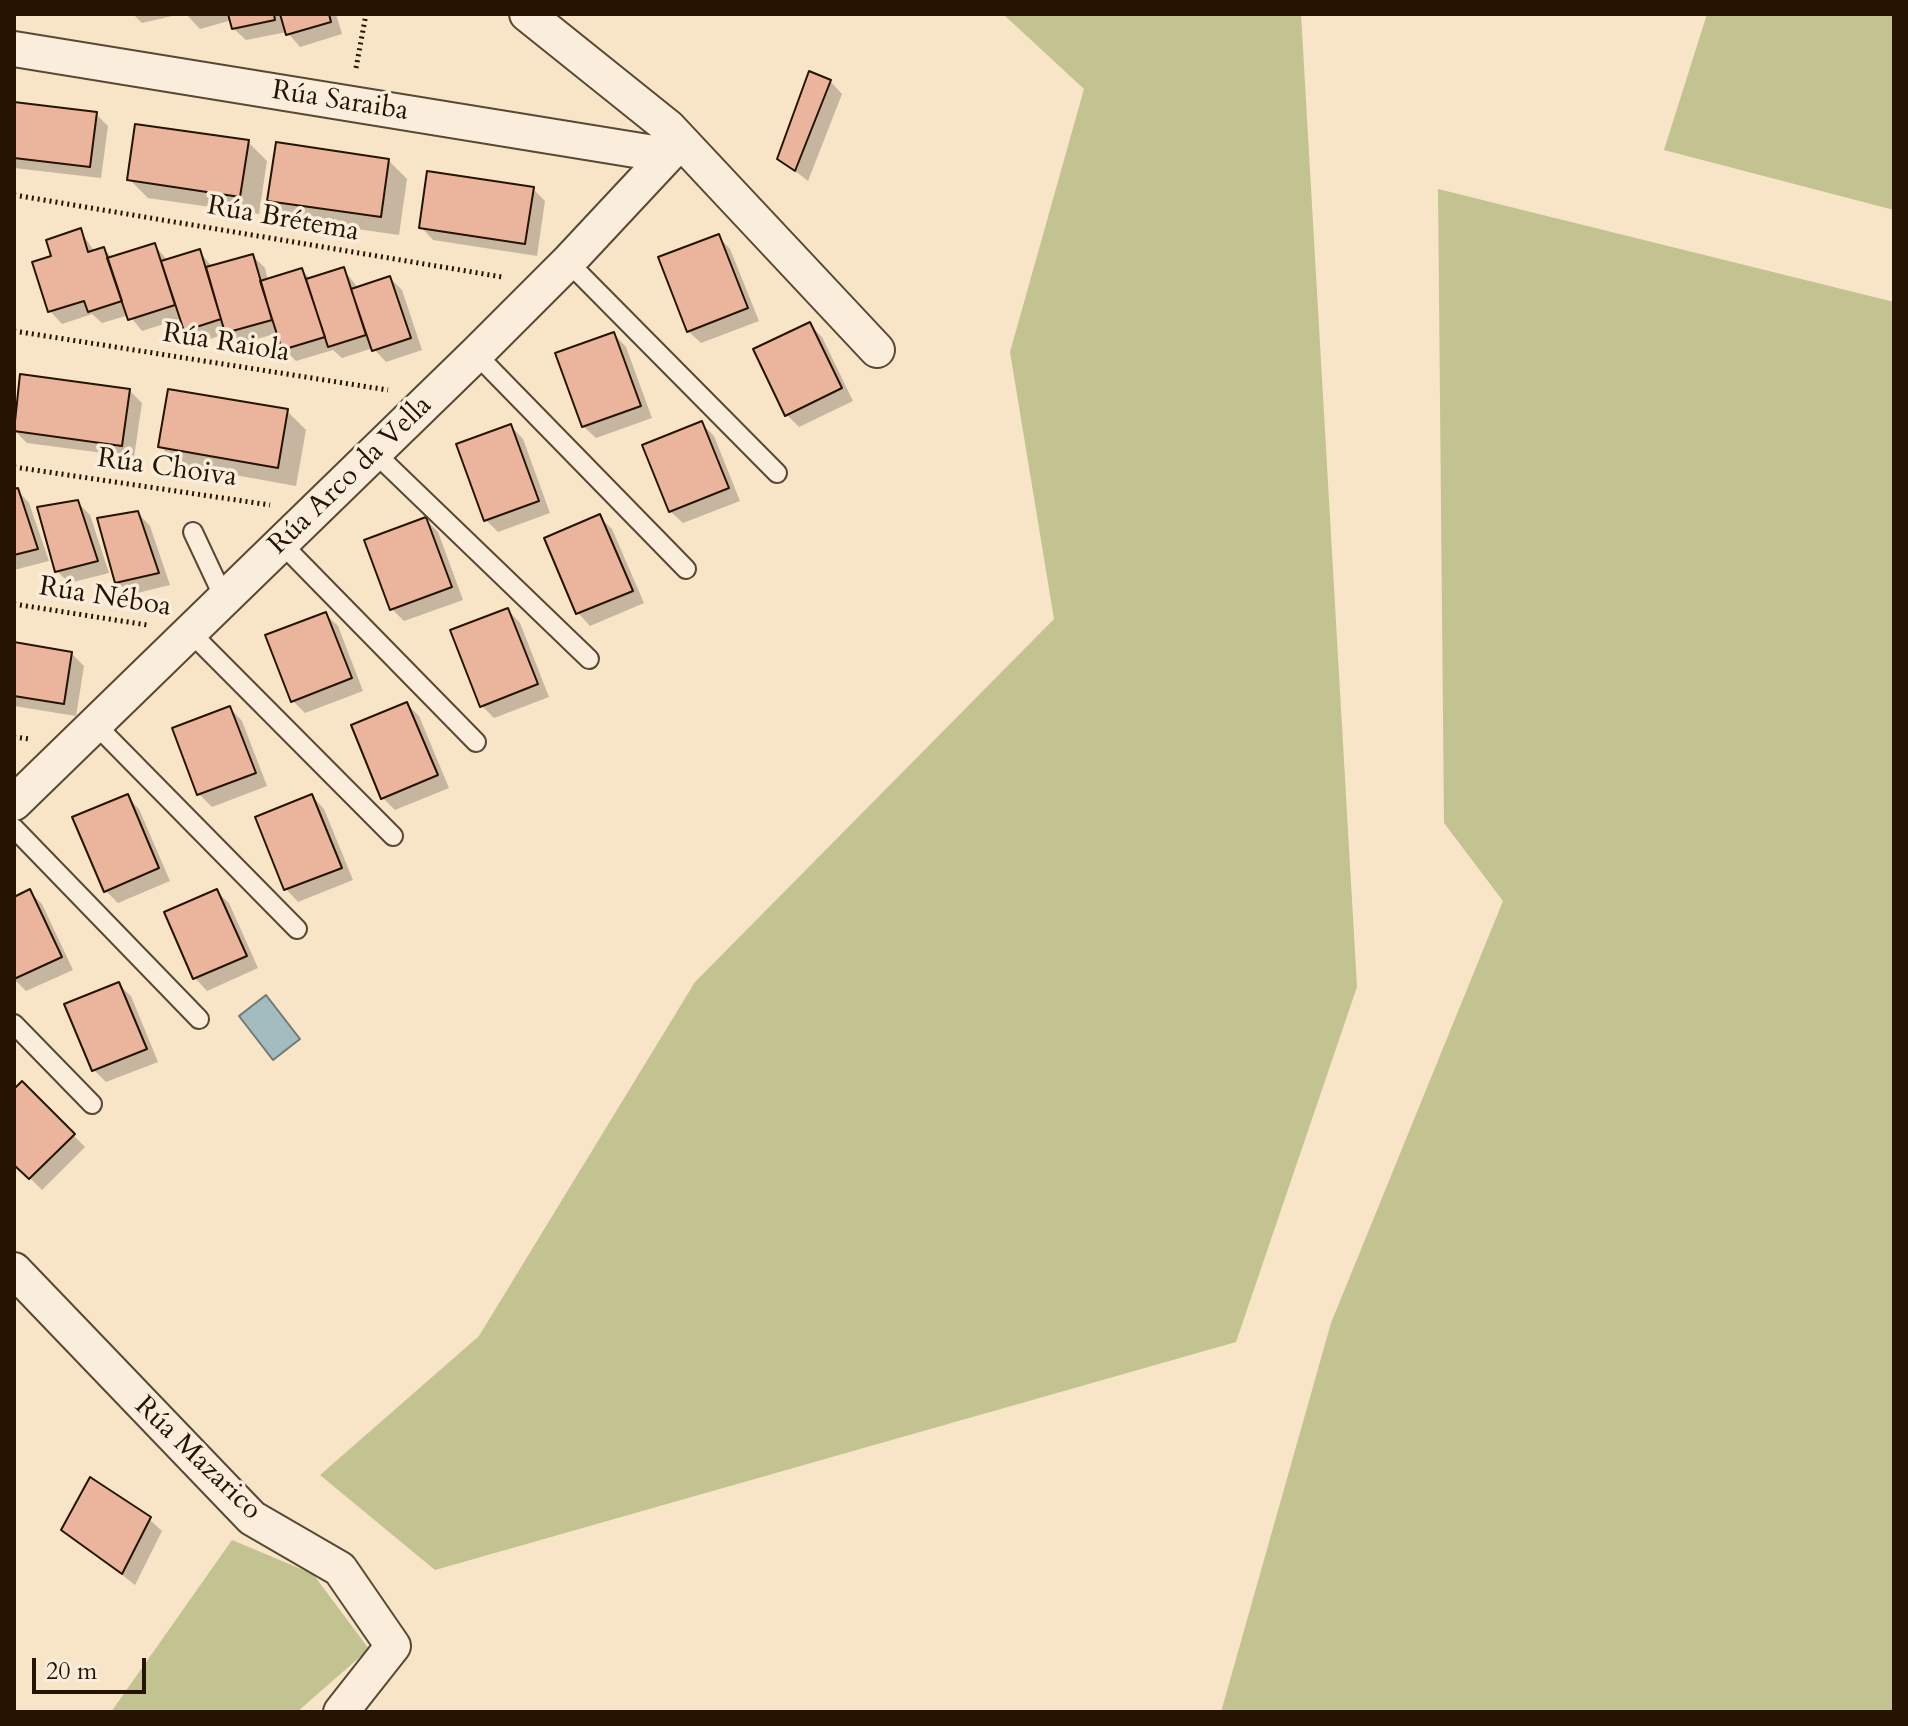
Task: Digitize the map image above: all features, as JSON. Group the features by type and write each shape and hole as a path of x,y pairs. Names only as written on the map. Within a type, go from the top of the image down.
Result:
{"street":[{"path":"527,14 674,148 877,350"},
{"name":"Rúa Saraiba","path":"14,49 350,104 674,148"},
{"name":"Rúa Arco da Vella","path":"14,803 476,354 674,148"},
{"name":"Rúa Mazarico","path":"14,1270 252,1518 340,1569 393,1646 341,1712"}],"lane":[{"path":"557,273 777,473"},
{"path":"476,354 686,569"},
{"path":"375,453 589,659"},
{"path":"193,532 224,598"},
{"path":"281,543 476,742"},
{"path":"190,632 393,836"},
{"path":"95,724 297,929"},
{"path":"14,828 199,1019"},
{"path":"14,1024 92,1104"}],"path":[{"path":"350,104 366,14"},
{"name":"Rúa Brétema","path":"14,195 557,273"},
{"name":"Rúa Raiola","path":"14,331 432,397"},
{"name":"Rúa Choiva","path":"14,467 314,511"},
{"name":"Rúa Néboa","path":"14,604 190,632"}],"shaded area":[{"path":"1003,14 1301,14 1357,987 1236,1342 435,1570 320,1475 479,1336 695,982 1054,619 1010,352 1084,89"},
{"path":"1707,14 1894,14 1894,210 1664,150"},
{"path":"1438,189 1894,302 1894,1712 1221,1712 1331,1323 1503,901 1444,823"},
{"path":"232,1540 313,1574 369,1649 297,1712 111,1712"}],"water":[{"path":"266,995 300,1039 273,1060 239,1016"}],"building":[{"path":"228,14 274,14 275,20 232,29"},
{"path":"280,14 329,14 331,22 286,35"},
{"path":"809,71 831,80 795,171 777,159"},
{"path":"14,102 97,112 90,167 14,158"},
{"path":"135,124 249,140 240,197 127,180"},
{"path":"276,142 389,159 381,217 267,201"},
{"path":"427,171 534,187 525,244 419,228"},
{"path":"81,228 88,252 104,247 122,301 88,312 84,301 48,312 32,262 51,256 46,240"},
{"path":"719,234 748,308 687,332 658,257"},
{"path":"155,243 175,305 128,320 107,258"},
{"path":"200,249 221,319 184,331 161,261"},
{"path":"253,254 272,320 225,333 206,267"},
{"path":"344,267 366,335 328,347 306,279"},
{"path":"302,268 325,337 282,350 260,281"},
{"path":"390,276 411,338 372,351 351,289"},
{"path":"810,322 842,388 785,416 753,349"},
{"path":"614,332 641,406 582,427 555,353"},
{"path":"20,374 130,389 122,446 14,431"},
{"path":"168,389 288,409 278,468 158,447"},
{"path":"702,421 729,488 669,512 642,445"},
{"path":"511,424 539,501 484,521 456,444"},
{"path":"18,488 38,549 14,555 14,489"},
{"path":"78,500 98,561 55,572 37,507"},
{"path":"138,511 159,573 115,583 97,518"},
{"path":"600,514 633,591 576,614 544,538"},
{"path":"426,517 452,587 390,610 364,540"},
{"path":"508,608 538,684 480,707 450,630"},
{"path":"326,612 352,678 291,702 265,635"},
{"path":"14,642 72,652 64,704 14,696"},
{"path":"407,702 438,775 381,799 351,725"},
{"path":"230,706 256,773 197,795 172,728"},
{"path":"128,794 159,868 104,892 72,817"},
{"path":"312,794 342,868 284,890 255,817"},
{"path":"30,889 62,957 14,979 14,897"},
{"path":"217,889 247,956 193,979 164,912"},
{"path":"119,982 147,1049 92,1071 64,1004"},
{"path":"22,1081 75,1134 29,1179 14,1165 14,1089"},
{"path":"90,1477 151,1517 122,1574 61,1530"}]}
